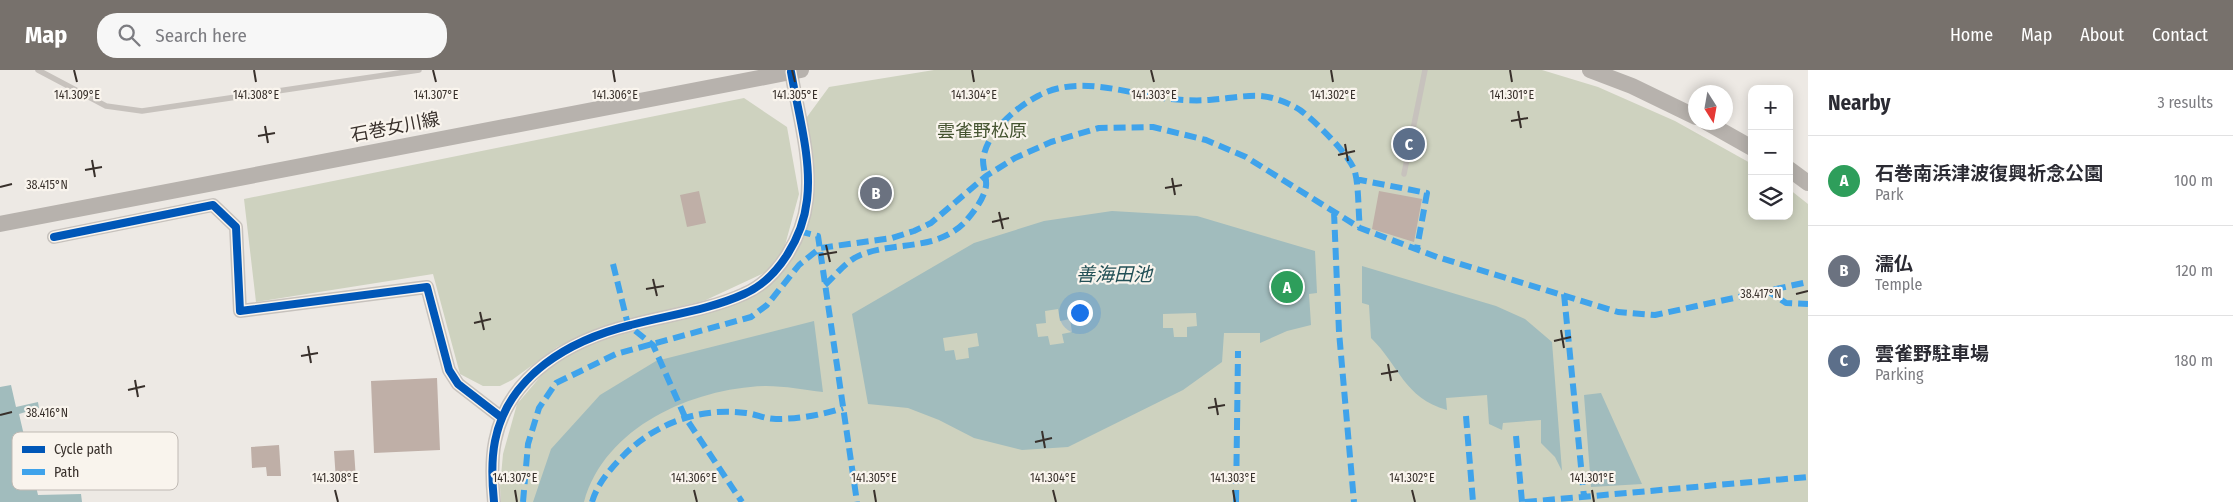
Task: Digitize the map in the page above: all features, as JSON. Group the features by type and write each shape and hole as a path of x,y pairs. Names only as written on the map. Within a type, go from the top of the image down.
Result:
{"main road":[{"path":"1590,70 1632,86 1688,113"},
{"name":"石巻女川線","path":"0,224 794,71"},
{"path":"1720,130 1748,146"},
{"path":"1793,172 1808,183"}],"street":[{"path":"494,502 495,442 502,418 523,382 552,357 583,341 628,325 723,302 746,293 764,281 782,262 798,231 807,201 808,174 794,71"},
{"path":"54,237 212,205 236,227 240,310 427,287 449,370 458,384 502,418"}],"lane":[{"path":"38,70 106,106 142,111 419,70"},
{"path":"1404,174 1425,70"}],"green space":[{"name":"雲雀野松原","path":"934,70 1542,70 1598,87 1675,121 1688,130 1748,162 1748,220 1793,220 1793,192 1808,204 1808,502 501,502 500,487 503,454 517,404 552,363 584,345 753,297 777,277 807,228 804,121 829,87"},
{"path":"744,98 787,127 799,194 784,249 766,272 706,300 601,327 557,347 512,380 500,386 483,386 460,374 433,274 256,302 244,199"}],"water":[{"name":"善海田池","path":"1112,211 1197,216 1315,251 1317,293 1309,294 1311,325 1287,331 1260,343 1260,333 1224,333 1222,362 1183,390 1068,447 1022,450 974,438 939,420 908,408 868,404 852,314 974,243 1044,221","holes":["1058,309 1060,321 1070,319 1072,332 1062,334 1064,343 1050,345 1048,336 1038,337 1036,324 1046,323 1045,311","1196,313 1197,326 1187,327 1187,337 1174,337 1173,328 1163,328 1163,314","977,333 979,346 968,348 969,358 956,360 954,350 945,351 943,338"]},
{"path":"1362,266 1496,306 1525,319 1552,342 1562,471 1555,457 1541,443 1541,420 1503,423 1502,430 1489,424 1487,395 1446,398 1447,410 1433,405 1411,389 1381,348 1371,338 1369,305 1362,303"},
{"path":"814,321 823,392 788,387 738,388 710,394 682,404 656,416 632,432 611,452 595,475 584,502 533,502 551,449 600,395 656,361"},
{"path":"11,385 16,407 38,402 39,408 19,414 23,432 12,432 12,490 37,490 38,495 81,494 82,502 0,502 0,387"},
{"path":"1601,393 1642,484 1591,487 1584,395"}],"building":[{"path":"699,191 706,223 687,227 680,195"},
{"path":"1379,191 1422,199 1414,242 1372,229"},
{"path":"437,378 440,450 374,453 371,381"},
{"path":"279,445 281,476 267,476 266,467 252,468 251,447"},
{"path":"354,450 356,480 336,481 334,451"}],"marked path":[{"path":"825,285 844,266 860,255 931,241 954,231 965,222 978,206 983,196 986,183 983,160 985,150 1003,122 1020,107 1038,96 1068,87 1100,87 1186,100 1261,96 1291,105 1300,110 1322,130 1340,148 1352,165 1357,185 1360,228"},
{"path":"523,502 528,444 539,408 556,383 616,354 751,317 767,305 799,265 820,248 892,238 914,231 931,223 986,176 1015,158 1051,142 1099,128 1153,127 1206,140 1246,157 1360,228 1437,257 1618,312 1655,315 1808,282"},
{"path":"1355,179 1427,193 1417,248"},
{"path":"1334,212 1339,332 1354,502"},
{"path":"799,231 818,236 857,502"},
{"path":"613,264 628,325 653,345 685,417 742,502"},
{"path":"1766,290 1786,303 1808,304"},
{"path":"1564,294 1584,497"},
{"path":"1236,502 1238,351"},
{"path":"592,502 594,495 609,471 624,455 650,434 680,420 696,415 729,412 772,419 793,418 818,415 843,408"},
{"path":"1466,416 1473,502"},
{"path":"1516,436 1522,502"},
{"path":"1525,502 1808,477"}],"cycle path":[{"path":"494,502 493,456 495,441 502,418 513,397 528,379 545,364 586,340 608,332 731,300 757,287 768,278 787,255 795,242 805,214 808,185 804,136 791,72"},
{"path":"54,237 213,205 236,227 240,311 427,287 449,370 458,384 502,418"}],"place":[{"name":"雲雀野駐車場","path":"1409,144"},
{"name":"濡仏","path":"876,193"},
{"name":"石巻南浜津波復興祈念公園","path":"1287,287"}]}
